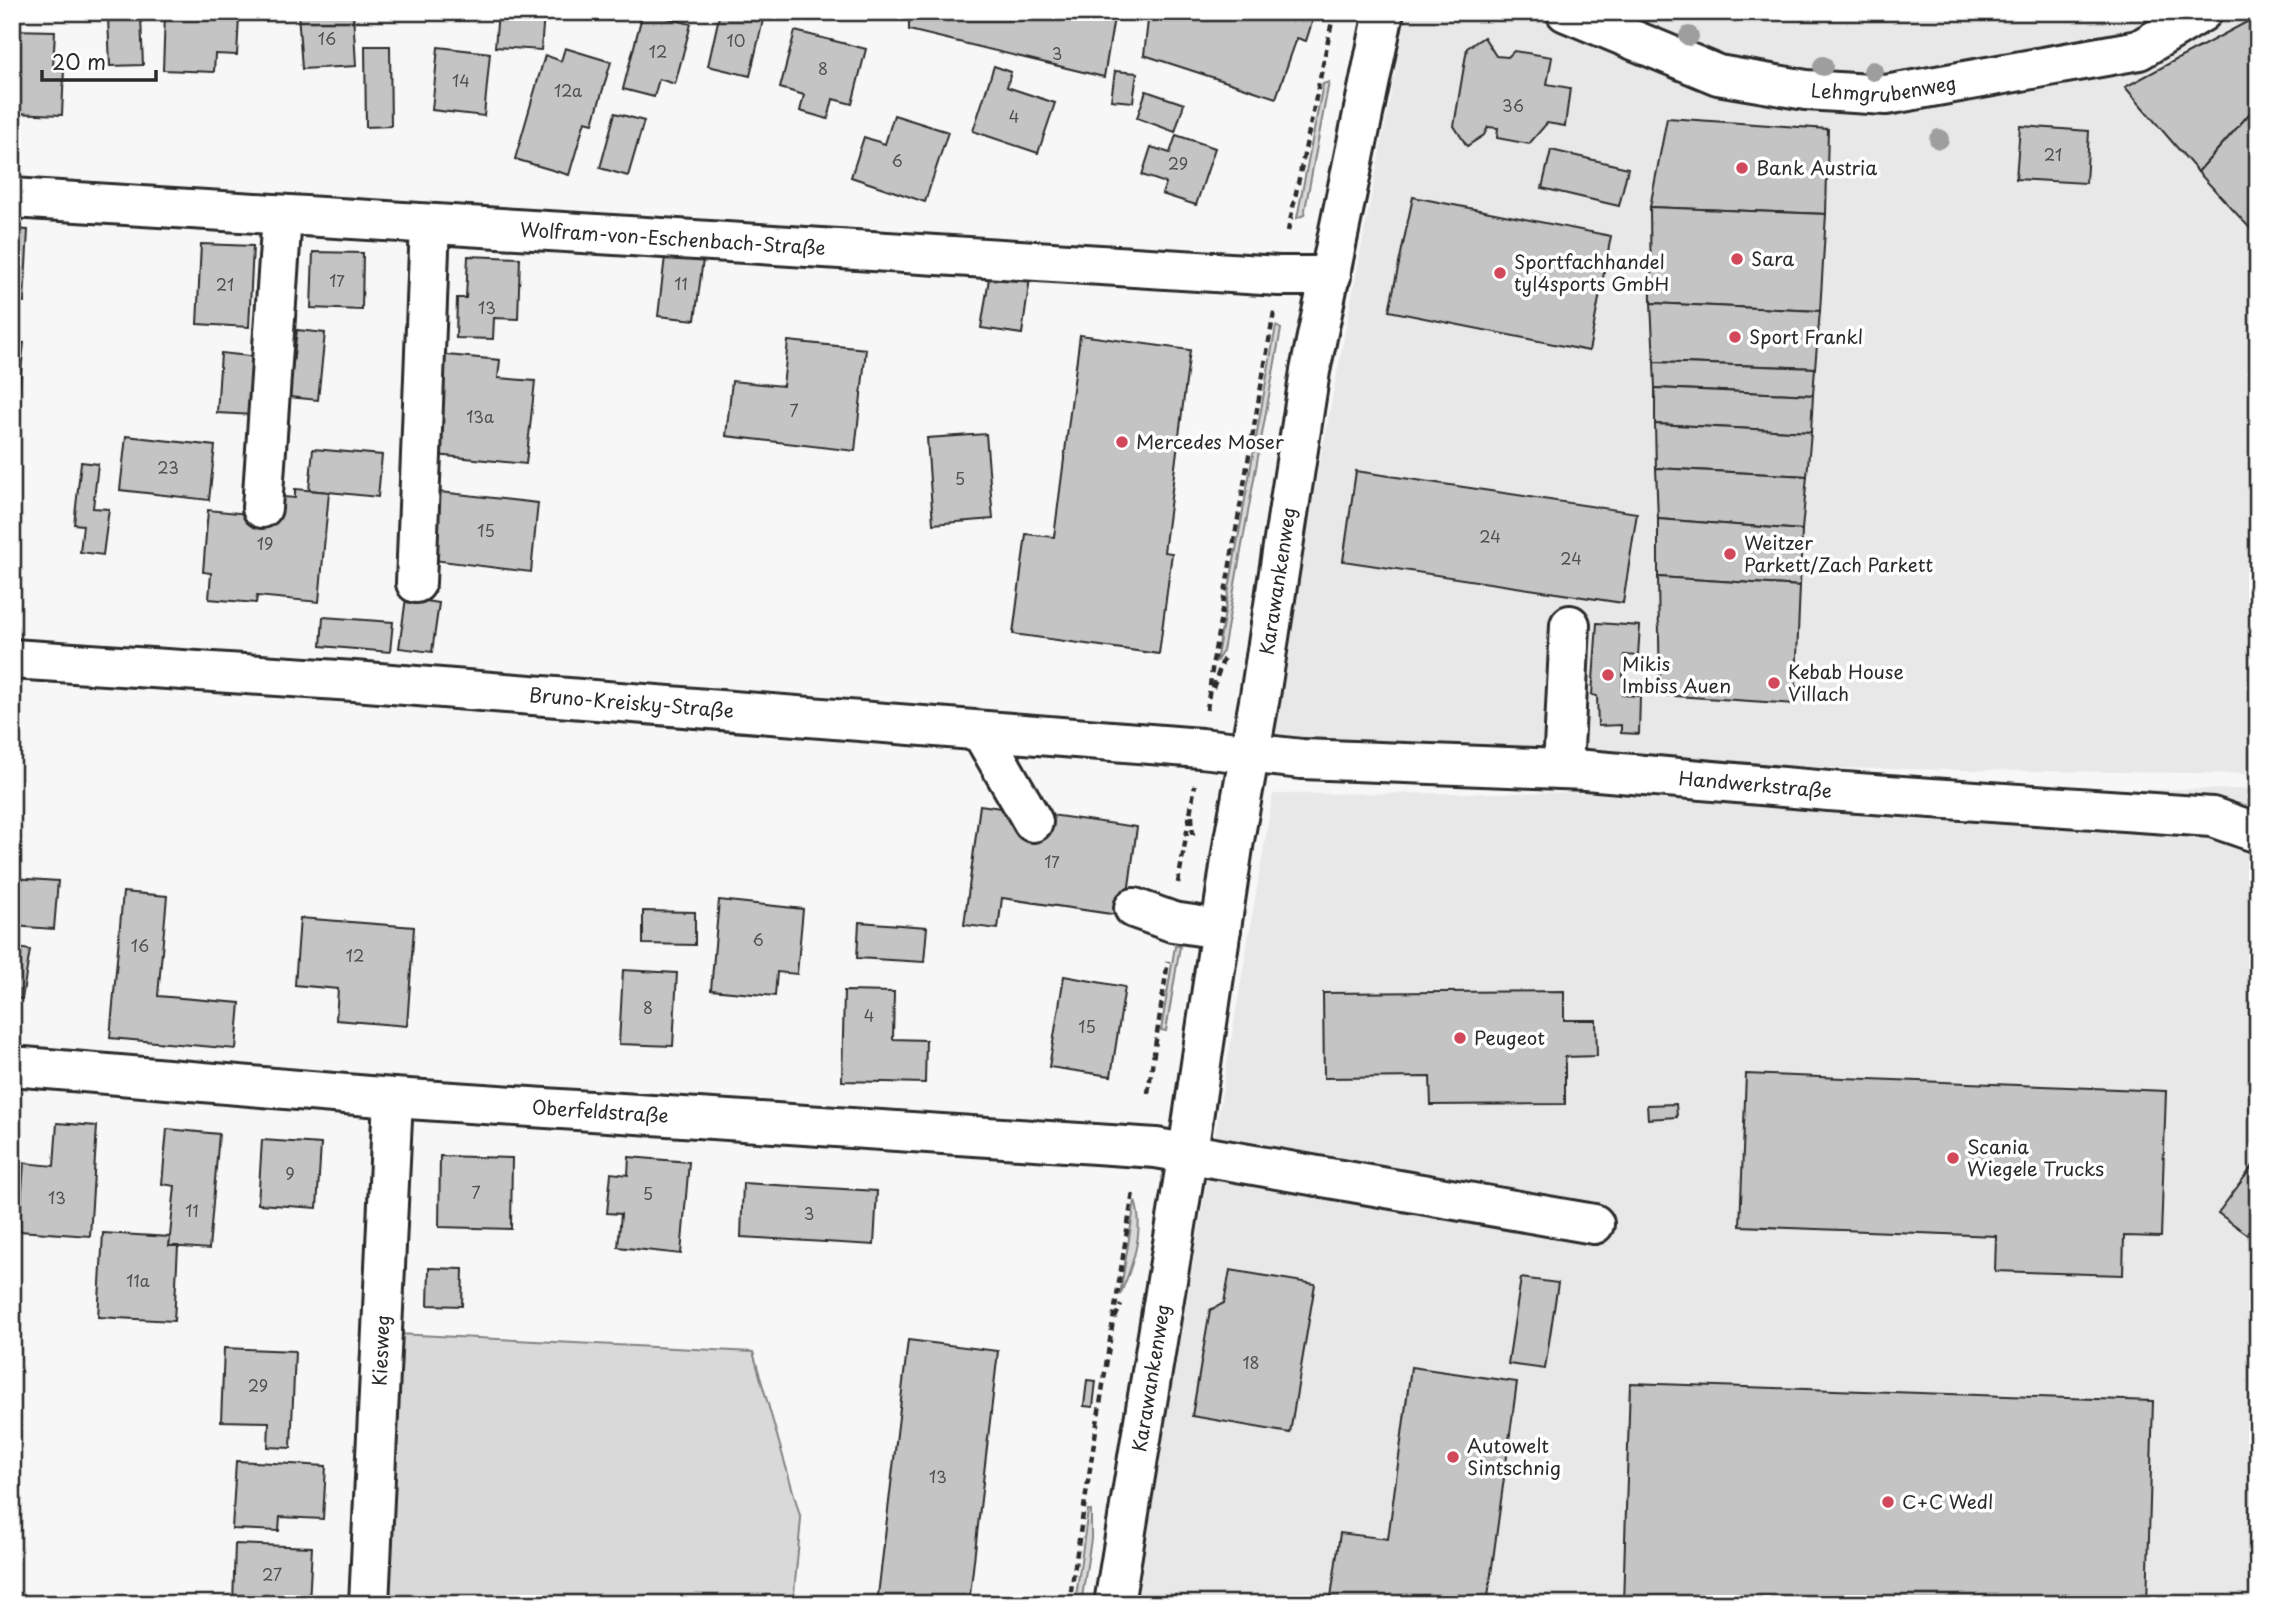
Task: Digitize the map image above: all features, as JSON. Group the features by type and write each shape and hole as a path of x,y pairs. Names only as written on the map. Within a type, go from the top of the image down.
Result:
{"street":[{"name":"Karawankenweg","path":"1114,1604 1188,1152 1310,371 1384,12"},
{"name":"Lehmgrubenweg","path":"1566,12 1718,75 1806,90 1886,95 2139,50 2202,12"},
{"name":"Wolfram-von-Eschenbach-Straße","path":"12,198 1279,276 1331,276"},
{"path":"262,508 282,215"},
{"path":"416,583 430,224"},
{"path":"1563,769 1570,625"},
{"name":"Bruno-Kreisky-Straße","path":"12,659 354,681 982,733 1250,752"},
{"path":"982,733 1033,822"},
{"name":"Handwerkstraße","path":"1250,752 1302,759 1563,769 2212,817 2258,833"},
{"path":"1135,908 1173,922 1221,929"},
{"name":"Oberfeldstraße","path":"12,1066 393,1098 1188,1152"},
{"name":"Kiesweg","path":"369,1604 393,1098"},
{"path":"1188,1152 1594,1224"}],"path":[{"path":"1288,231 1334,12"},
{"path":"1210,696 1215,649 1275,307"},
{"path":"1069,1604 1115,1318 1115,1292 1133,1192"}],"shaded area":[{"path":"1407,12 2258,12 2258,774 1262,760"},
{"path":"1329,82 1304,215 1297,218 1323,84"},
{"path":"1276,326 1281,329 1223,651 1216,662"},
{"path":"2258,789 2258,1604 1135,1604 1273,794"},
{"path":"1175,946 1180,946 1166,1031 1161,1030"},
{"path":"1135,1201 1138,1236 1133,1261 1120,1295"},
{"path":"397,1334 753,1352 801,1519 793,1604 390,1604"},
{"path":"1088,1510 1091,1511 1091,1539 1081,1604 1075,1604"}],"building":[{"path":"298,12 353,12 356,66 302,69"},
{"path":"498,12 544,14 541,50 495,47"},
{"path":"643,12 691,24 675,84 659,79 654,97 623,89"},
{"path":"720,12 764,16 750,76 708,66"},
{"path":"909,12 1115,12 1104,77 909,30"},
{"path":"1149,12 1315,13 1306,41 1297,38 1276,98 1144,55"},
{"path":"165,14 239,17 237,55 215,54 214,72 163,70"},
{"path":"2258,16 2258,104 2198,172 2125,87"},
{"path":"141,17 143,65 110,66 108,18"},
{"path":"12,30 55,31 53,69 64,69 62,115 12,113"},
{"path":"795,31 866,49 852,104 833,99 828,119 800,111 804,95 780,88"},
{"path":"1484,37 1496,56 1508,57 1514,51 1552,57 1547,84 1570,88 1565,126 1547,123 1529,144 1497,138 1498,128 1488,127 1484,135 1467,146 1454,126 1467,48"},
{"path":"365,46 390,46 391,126 366,127"},
{"path":"438,47 490,53 484,116 432,110"},
{"path":"565,48 611,62 593,123 585,121 569,175 515,159 545,55 561,61"},
{"path":"994,66 1011,72 1007,87 1055,103 1038,153 973,131"},
{"path":"1115,71 1137,73 1133,102 1111,100"},
{"path":"1146,91 1184,104 1175,132 1137,118"},
{"path":"2258,104 2258,237 2198,172"},
{"path":"615,113 644,121 628,176 600,168"},
{"path":"894,115 948,132 925,202 851,177 864,137 885,144"},
{"name":"Bank Austria","path":"1667,118 1828,129 1826,214 1650,207"},
{"path":"2020,126 2089,131 2086,183 2016,179"},
{"path":"1176,135 1215,148 1196,205 1162,194 1166,183 1142,175 1151,147 1170,153"},
{"path":"1551,150 1628,168 1619,206 1542,188"},
{"name":"Sportfachhandel tyl4sports GmbH","path":"1413,197 1611,236 1589,351 1389,311"},
{"name":"Sara","path":"1650,207 1826,214 1820,311 1651,303"},
{"path":"12,229 28,230 24,302 12,301"},
{"path":"201,244 253,246 249,327 197,324"},
{"path":"666,248 704,252 695,320 658,316"},
{"path":"313,252 363,253 362,310 311,308"},
{"path":"468,256 520,258 518,319 494,318 493,339 456,338 457,298 466,298"},
{"path":"990,272 1030,278 1022,334 981,328"},
{"name":"Sport Frankl","path":"1651,303 1820,311 1815,368 1654,362"},
{"path":"297,330 325,333 318,400 289,397"},
{"name":"Mercedes Moser","path":"1080,335 1190,350 1164,552 1172,553 1159,654 1013,634 1026,534 1054,537"},
{"path":"788,341 866,349 855,451 726,436 732,381 783,386"},
{"path":"12,342 24,343 12,456"},
{"path":"221,353 258,357 254,415 217,413"},
{"path":"436,354 500,360 498,378 535,381 526,464 426,454"},
{"path":"1654,362 1815,368 1813,395 1655,388"},
{"path":"1655,388 1813,395 1811,432 1655,424"},
{"path":"1655,424 1811,432 1807,476 1656,468"},
{"path":"986,434 993,519 933,524 927,438"},
{"path":"126,436 215,446 209,500 120,490"},
{"path":"313,449 382,455 378,497 309,490"},
{"path":"81,462 98,464 93,508 109,509 103,555 80,552 83,525 74,524"},
{"path":"1656,468 1807,476 1802,530 1658,519"},
{"path":"1356,471 1637,513 1623,603 1343,561"},
{"path":"295,489 329,492 319,602 257,596 256,603 209,599 211,573 203,572 208,510 269,516 272,496 295,498"},
{"path":"440,492 538,503 531,572 433,560"},
{"name":"Weitzer Parkett/Zach Parkett","path":"1658,519 1802,530 1800,586 1658,577"},
{"path":"1658,577 1800,586 1795,704 1660,695"},
{"path":"406,598 439,603 432,652 399,648"},
{"path":"323,617 393,622 390,652 321,646"},
{"name":"Mikis Imbiss Auen","path":"1597,623 1640,626 1638,656 1624,655 1622,695 1640,696 1639,734 1621,733 1621,725 1598,726 1597,696 1592,695"},
{"path":"980,805 1137,827 1125,916 1002,898 998,929 964,925"},
{"path":"12,878 58,881 54,929 12,926"},
{"path":"123,892 167,896 158,996 240,1003 236,1049 110,1038"},
{"path":"719,900 803,909 797,974 777,972 775,996 711,990"},
{"path":"643,911 695,912 695,945 643,944"},
{"path":"300,918 414,927 407,1026 336,1020 338,989 295,985"},
{"path":"859,922 927,927 924,962 857,958"},
{"path":"12,947 30,950 22,999 12,998"},
{"path":"623,970 677,973 673,1046 619,1044"},
{"path":"1064,976 1125,987 1111,1076 1049,1067"},
{"path":"844,991 894,992 893,1039 926,1040 925,1083 842,1081"},
{"name":"Peugeot","path":"1564,991 1564,1020 1596,1020 1597,1056 1565,1057 1565,1104 1431,1105 1430,1077 1324,1078 1323,993"},
{"name":"Scania Wiegele Trucks","path":"1746,1074 2166,1091 2161,1237 2124,1236 2123,1275 1995,1271 1996,1236 1740,1226"},
{"path":"12,1097 16,1097 15,1125 12,1124"},
{"path":"1676,1104 1677,1117 1648,1119 1647,1105"},
{"path":"57,1123 97,1126 90,1236 19,1231 24,1163 54,1166"},
{"path":"167,1129 219,1134 209,1249 169,1246 175,1186 162,1184"},
{"path":"262,1140 321,1144 317,1208 258,1204"},
{"path":"440,1156 512,1158 511,1229 439,1227"},
{"path":"629,1157 689,1162 681,1254 618,1247 621,1214 607,1213 611,1173 628,1175"},
{"path":"2258,1159 2258,1242 2218,1213"},
{"path":"743,1183 877,1191 874,1245 741,1237"},
{"path":"103,1233 170,1237 169,1246 178,1246 174,1321 98,1317"},
{"path":"429,1268 463,1269 462,1306 428,1305"},
{"path":"1230,1270 1315,1284 1290,1433 1192,1416 1210,1310 1224,1303"},
{"path":"1521,1278 1558,1283 1545,1369 1508,1364"},
{"path":"908,1340 998,1351 969,1604 877,1604"},
{"path":"224,1348 295,1351 291,1448 268,1447 269,1422 221,1421"},
{"name":"Autowelt Sintschnig","path":"1411,1367 1517,1382 1487,1604 1330,1604 1340,1533 1388,1539"},
{"path":"1087,1380 1096,1381 1093,1407 1084,1406"},
{"name":"C+C Wedl","path":"1630,1383 2153,1401 2147,1604 1623,1604"},
{"path":"236,1461 326,1466 323,1519 280,1517 279,1531 232,1529"},
{"path":"235,1544 312,1547 309,1604 233,1604"}],"place":[{"name":"Bank Austria","path":"1742,168"},
{"name":"Sara","path":"1737,259"},
{"name":"Sportfachhandel tyl4sports GmbH","path":"1500,273"},
{"name":"Sport Frankl","path":"1735,337"},
{"name":"Mercedes Moser","path":"1122,442"},
{"name":"Weitzer Parkett/Zach Parkett","path":"1730,554"},
{"name":"Mikis Imbiss Auen","path":"1608,675"},
{"name":"Kebab House Villach","path":"1774,683"},
{"name":"Peugeot","path":"1460,1038"},
{"name":"Scania Wiegele Trucks","path":"1953,1158"},
{"name":"Autowelt Sintschnig","path":"1453,1457"},
{"name":"C+C Wedl","path":"1888,1502"}]}
